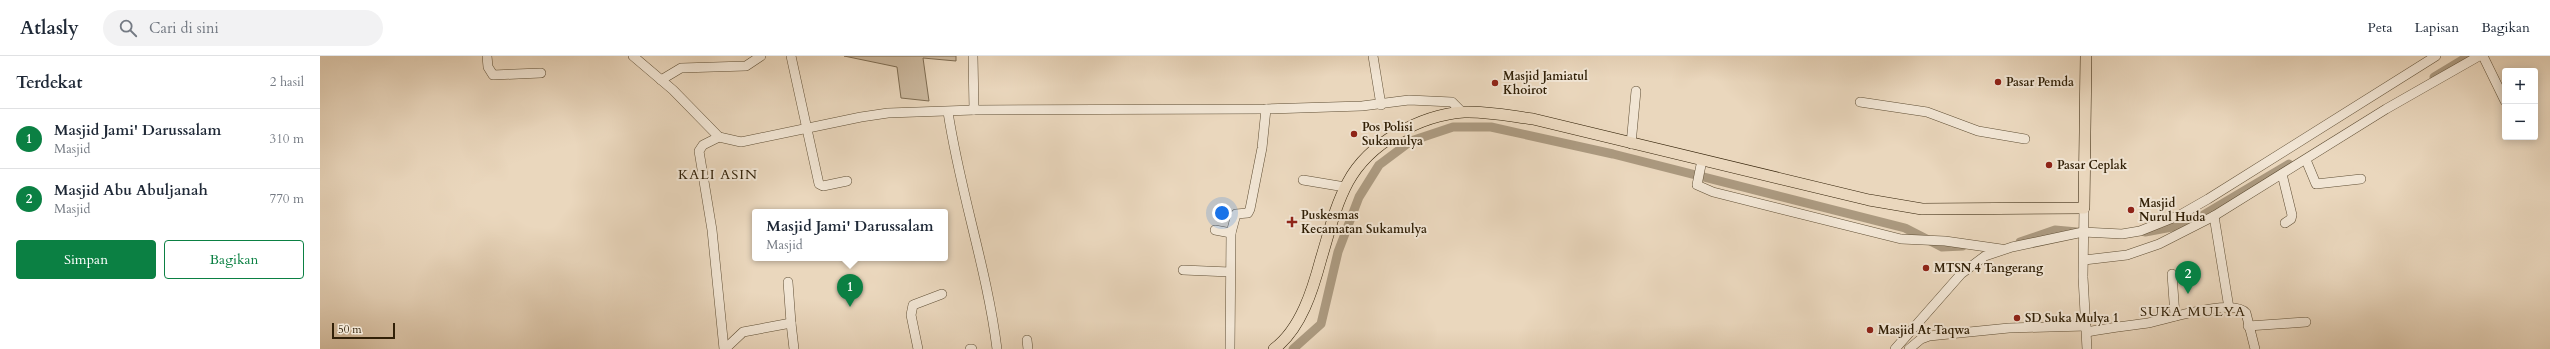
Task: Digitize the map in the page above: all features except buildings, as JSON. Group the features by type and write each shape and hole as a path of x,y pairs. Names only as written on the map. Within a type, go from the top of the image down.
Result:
{"main road":[{"path":"1277,348 1309,301 1333,220 1346,187 1365,159 1386,140 1415,126 1462,112 1508,115 1869,200 1922,209 2084,208 2086,56"}],"street":[{"path":"487,56 488,67 493,75 541,73"},
{"path":"633,56 661,80 719,137 731,141 747,141 807,128 888,114 974,110 1266,109 1381,105 1409,100 1452,102 1462,112"},
{"path":"661,80 681,68 746,66 761,56"},
{"path":"791,56 820,184 823,186 847,181"},
{"path":"973,56 974,110"},
{"path":"1373,56 1381,105"},
{"path":"2083,256 2109,259 2134,253 2168,240 2436,56"},
{"path":"1895,349 1941,296 1973,263 1985,256 2003,250 2083,234 2122,234 2140,231 2174,218 2213,208 2282,174 2386,109 2479,56"},
{"path":"2483,56 2502,95"},
{"path":"1631,144 1636,91"},
{"path":"1860,102 1927,112 1978,131 2025,139"},
{"path":"1230,349 1231,233 1236,214 1248,213 1250,209 1262,148 1266,109"},
{"path":"948,112 955,161 980,262 996,349"},
{"path":"719,137 703,145 699,151 712,230 724,349"},
{"path":"1702,160 1697,177 1698,187 1713,192 1901,239 1952,242 2003,250"},
{"path":"2306,160 2316,184 2361,179"},
{"path":"2282,174 2292,215 2291,219 2285,222"},
{"path":"1303,180 1346,187"},
{"path":"2084,208 2083,256 2087,349"},
{"path":"2213,208 2229,308"},
{"path":"1215,230 1231,233"},
{"path":"1183,270 1230,272"},
{"path":"2172,274 2175,316"},
{"path":"788,282 794,349"},
{"path":"918,349 912,315 913,304 942,294"},
{"path":"1909,349 1920,339 1929,336 2009,328 2086,329 2149,323 2189,312 2229,308 2244,311 2255,349"},
{"path":"2248,326 2306,322"},
{"path":"724,349 743,332 791,323"}],"shaded area":[{"path":"844,56 956,56 956,61 923,58 929,101 901,98 897,67"}],"waterway":[{"path":"2434,77 2469,56"},
{"path":"1293,349 1321,324 1338,252 1359,197 1379,165 1411,141 1453,127 1491,127 1613,154 1905,228 1942,247 1963,246"},
{"path":"2145,232 2188,224 2289,164"},
{"path":"2020,242 2055,230 2077,232"}],"place":[{"name":"Pasar Pemda","path":"1998,82"},
{"name":"Masjid Jamiatul Khoirot","path":"1495,83"},
{"name":"Pos Polisi Sukamulya","path":"1354,134"},
{"name":"Pasar Ceplak","path":"2049,165"},
{"name":"Masjid Nurul Huda","path":"2131,210"},
{"name":"Puskesmas Kecamatan Sukamulya","path":"1292,222"},
{"name":"MTSN 4 Tangerang","path":"1926,268"},
{"name":"Masjid Abu Abuljanah","path":"2188,294"},
{"name":"Masjid Jami' Darussalam","path":"850,307"},
{"name":"SD Suka Mulya 1","path":"2017,318"},
{"name":"Masjid At Taqwa","path":"1870,330"}],"district":[{"name":"KALI ASIN","path":"718,174"},
{"name":"SUKA MULYA","path":"2193,311"}]}
